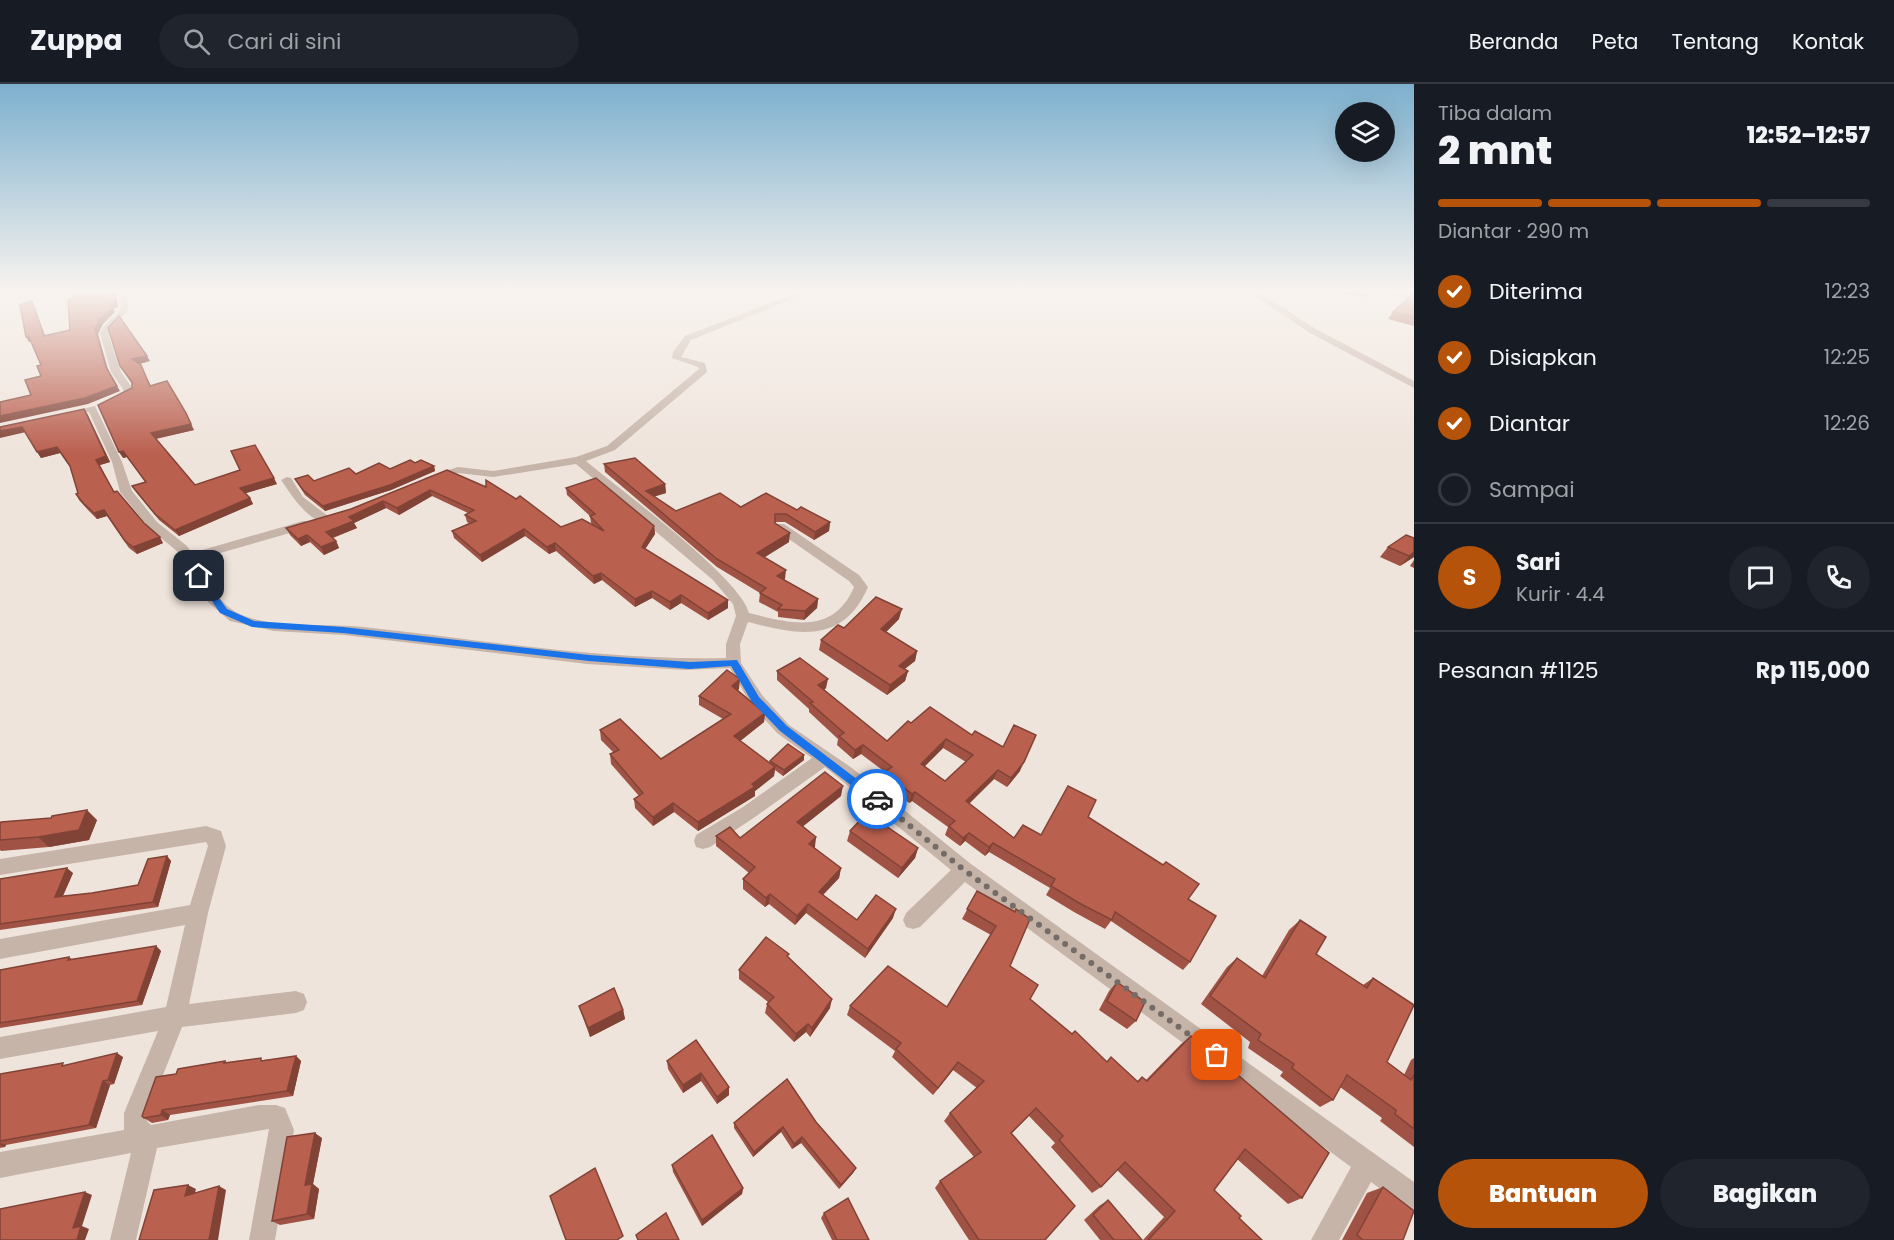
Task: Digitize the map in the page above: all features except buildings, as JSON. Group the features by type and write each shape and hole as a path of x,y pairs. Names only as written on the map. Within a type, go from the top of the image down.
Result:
{"street":[{"path":"55,416 92,408 128,393 128,389 116,372 108,346"},
{"path":"417,484 448,471 493,474 578,460 611,448 704,370 702,365 676,358 682,346"},
{"path":"1340,346 1414,385"},
{"path":"92,408 117,462 126,492 153,525 183,549 224,611 252,624 343,630 589,658 690,665 734,663"},
{"path":"578,460 718,577 740,603 743,616 733,644 734,663 756,699 783,729 825,758 964,870 1414,1198"},
{"path":"287,480 299,499 324,519"},
{"path":"189,558 340,513"},
{"path":"743,616 802,630 819,628 837,618 857,598 861,587 854,578 780,527"},
{"path":"703,841 749,812 825,758"},
{"path":"0,867 206,834 214,837 217,846 198,913 175,1017 136,1113 135,1126 147,1138"},
{"path":"913,920 964,870"},
{"path":"0,949 198,913"},
{"path":"0,1048 175,1017 296,1002"},
{"path":"0,1165 259,1117 276,1117 282,1130 262,1240"},
{"path":"123,1240 147,1138"},
{"path":"1324,1240 1367,1164"}],"way so far":[{"path":"877,799 964,870 1217,1055"}],"route":[{"path":"199,576 224,611 234,618 252,624 343,630 589,658 690,665 734,663 756,699 783,729 846,773 877,799"}]}
